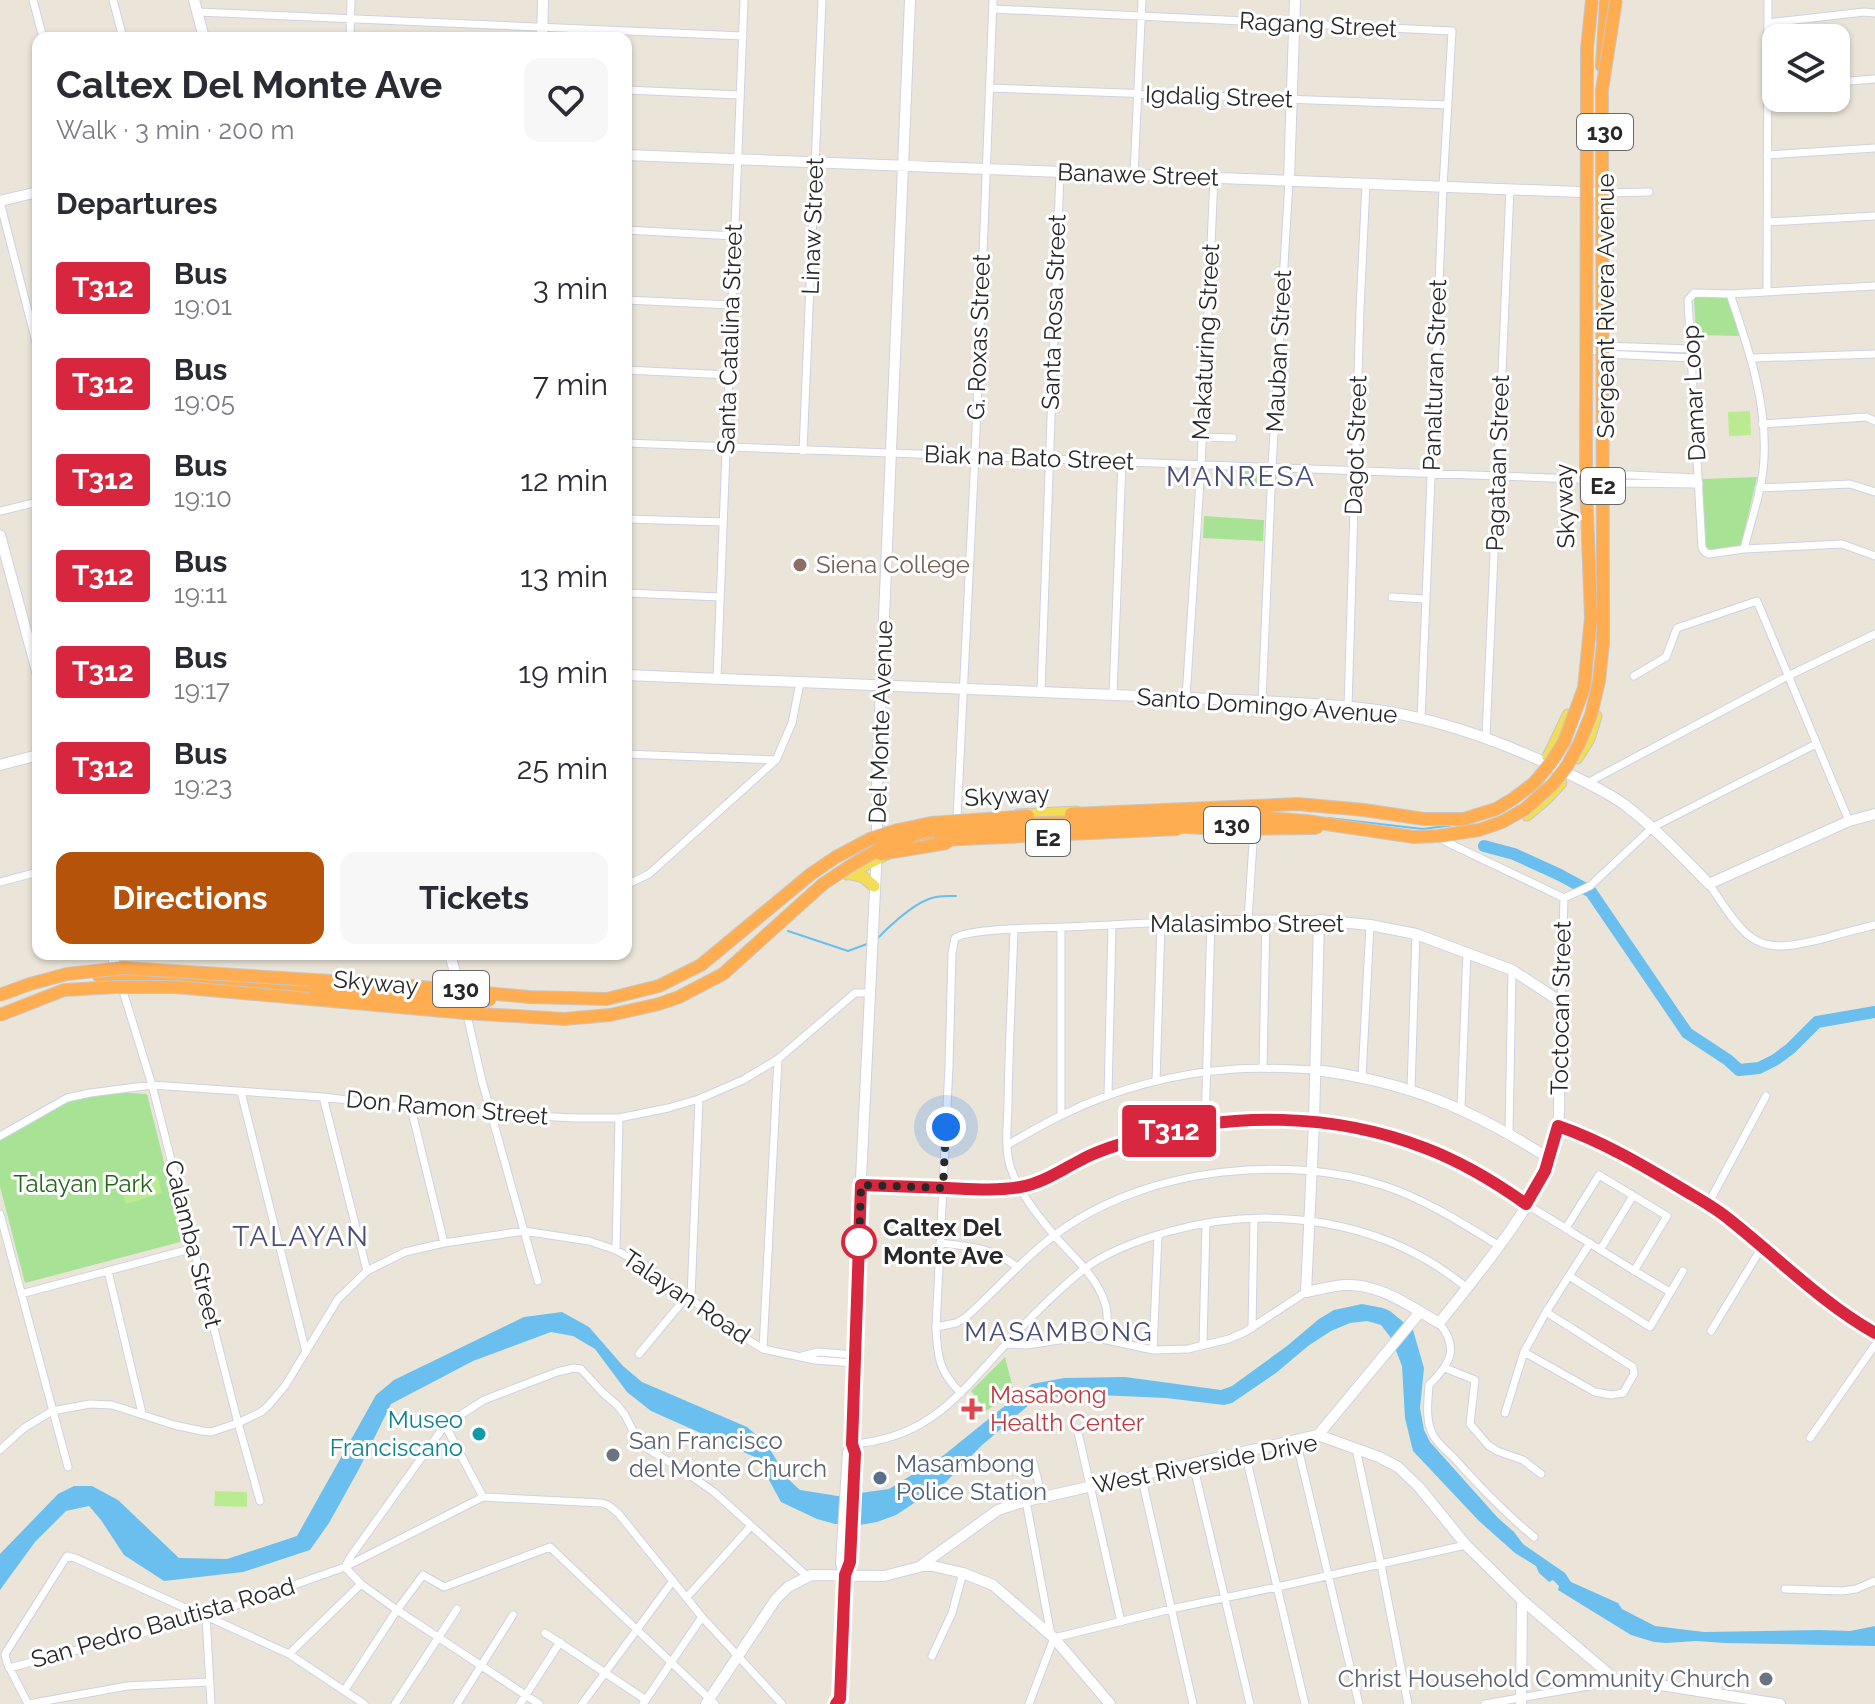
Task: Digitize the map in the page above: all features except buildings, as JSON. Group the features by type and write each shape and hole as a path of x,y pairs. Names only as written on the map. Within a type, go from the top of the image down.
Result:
{"highway":[{"name":"Skyway","path":"0,994 67,974 124,968 411,986 529,997 607,999 672,981 701,965 811,874 870,839 898,830 962,819 1286,804 1331,806 1448,820 1464,819 1496,809 1513,799 1534,783 1564,742 1584,688 1589,658 1591,618 1586,485 1587,62 1594,0"},
{"name":"Skyway","path":"849,869 883,847 925,831 1042,823 1255,817 1414,837 1438,836 1479,830 1502,822 1525,809 1553,784 1567,766 1591,715 1603,644 1602,50 1607,0"},
{"name":"Skyway","path":"1602,90 1618,0"},
{"name":"Skyway","path":"836,857 915,841 1246,827 1331,806"},
{"name":"Skyway","path":"0,1012 64,990 175,987 511,1016 564,1019 610,1015 679,997 723,974 823,884 877,854 935,837 1163,825 1217,829 1359,828"},
{"path":"16,986 86,976 114,965 458,1002 529,997"},
{"path":"0,1022 66,991"}],"main road":[{"name":"Sergeant Rivera Avenue","path":"1545,763 1574,703 1583,670 1587,621 1584,478 1589,349 1589,49 1594,0"},
{"name":"Sergeant Rivera Avenue","path":"1568,774 1589,739 1606,670 1609,635 1604,71 1607,0"},
{"name":"Sergeant Rivera Avenue","path":"1604,71 1618,0"},
{"name":"130","path":"877,854 971,836 1253,814 1335,809 1422,820 1467,816 1509,797 1545,763"},
{"name":"130","path":"114,965 347,979 461,992 609,997 654,989 693,971 724,950 809,873 846,849 906,826 957,818 1253,814 1438,838 1466,838 1482,835 1526,815 1546,799 1568,774"},
{"path":"877,854 901,837 906,826"},
{"name":"130","path":"0,1012 15,1003 66,991 122,988 563,1020 605,1018 682,998 702,989 739,964 799,908 849,869"},
{"path":"849,869 874,886"},
{"path":"0,994 16,986"}],"street":[{"path":"33,0 41,32"},
{"path":"113,0 121,32"},
{"path":"194,0 202,32"},
{"path":"350,32 351,0"},
{"path":"542,32 543,0"},
{"name":"Santa Catalina Street","path":"717,679 744,0"},
{"name":"Linaw Street","path":"803,451 822,0"},
{"name":"Del Monte Avenue","path":"839,1702 845,1575 841,1563 846,1543 848,1452 852,1444 910,0"},
{"path":"1134,175 1142,0"},
{"name":"Mauban Street","path":"1262,701 1289,181 1295,0"},
{"path":"1768,0 1768,23 1875,13"},
{"name":"Ragang Street","path":"993,4 1142,17 1452,31"},
{"name":"G. Roxas Street","path":"957,818 993,4"},
{"path":"197,12 528,32"},
{"name":"Panalturan Street","path":"1421,719 1452,31"},
{"path":"632,34 743,36"},
{"path":"1850,81 1875,79"},
{"name":"Igdalig Street","path":"990,88 1448,105"},
{"path":"632,90 740,95"},
{"path":"1767,291 1769,112"},
{"path":"1767,155 1875,148"},
{"name":"Banawe Street","path":"632,155 1605,193 1649,192"},
{"name":"Santa Rosa Street","path":"1041,692 1060,172"},
{"name":"Makaturing Street","path":"1186,698 1201,465 1214,178"},
{"name":"Dagot Street","path":"1348,707 1366,184"},
{"name":"Pagataan Street","path":"1486,737 1510,189"},
{"path":"32,194 0,202 32,327"},
{"path":"1767,222 1875,216"},
{"path":"632,230 734,236"},
{"path":"1730,294 1875,286"},
{"name":"Damar Loop","path":"1694,293 1730,294 1752,358 1764,458 1744,549 1709,554 1702,548 1692,353 1690,296 1694,293"},
{"path":"632,300 731,305"},
{"path":"1589,349 1692,353"},
{"path":"1752,358 1875,354"},
{"path":"632,370 729,375"},
{"path":"1762,424 1866,417 1875,421"},
{"path":"1202,437 1233,438"},
{"name":"Biak na Bato Street","path":"632,443 1699,481"},
{"path":"1113,695 1122,462"},
{"path":"1759,488 1850,484 1875,492"},
{"path":"0,511 32,503"},
{"path":"632,519 723,522"},
{"path":"0,535 32,653"},
{"path":"1744,549 1842,544 1875,556"},
{"path":"632,593 720,597"},
{"path":"1392,597 1426,599"},
{"path":"1634,676 1666,657 1677,628 1757,601 1849,821"},
{"path":"1587,783 1788,676 1875,634"},
{"name":"Santo Domingo Avenue","path":"632,675 1262,701 1393,713 1486,737 1587,783 1622,803 1653,827 1709,884 1739,926 1758,941 1771,946 1791,947 1875,925"},
{"path":"632,882 649,874 776,760 792,723 800,683"},
{"path":"1438,838 1564,898 1590,886 1653,827 1816,744"},
{"path":"632,754 776,760"},
{"path":"0,765 32,757"},
{"path":"1248,920 1253,814"},
{"path":"1709,884 1849,821 1875,814"},
{"path":"0,881 32,873"},
{"name":"Toctocan Street","path":"1439,1323 1526,1204 1550,1159 1558,1126 1564,898"},
{"path":"1263,1068 1266,919"},
{"name":"Malasimbo Street","path":"943,1188 952,948 956,937 965,933 1266,919 1370,925 1416,934 1512,970 1561,1002"},
{"path":"1306,1292 1319,920"},
{"path":"1205,1125 1211,921"},
{"path":"1156,1081 1161,924"},
{"path":"1108,1095 1112,925"},
{"path":"1362,1077 1370,925"},
{"path":"1061,928 1061,1115"},
{"path":"1014,929 1007,1145 1009,1164 1020,1187 1054,1235 1085,1269 1106,1305 1107,1340"},
{"path":"1411,1089 1416,934"},
{"path":"1461,1108 1467,952"},
{"path":"452,960 538,1281"},
{"path":"1509,1133 1512,970"},
{"name":"Calamba Street","path":"122,988 152,1085 260,1501"},
{"name":"Don Ramon Street","path":"0,1136 67,1098 152,1085 323,1097 411,1108 619,1118 699,1099 743,1080 778,1059 855,993 870,993"},
{"path":"763,1349 778,1059"},
{"path":"1007,1145 1061,1115 1108,1095 1156,1081 1206,1072 1263,1068 1316,1070 1411,1089 1461,1108 1550,1159"},
{"path":"241,1092 306,1352"},
{"path":"1708,1204 1766,1096"},
{"path":"323,1097 367,1271"},
{"path":"639,1354 689,1296 699,1099"},
{"path":"411,1108 444,1243"},
{"path":"616,1250 619,1118"},
{"path":"861,1185 985,1189 1020,1187 1052,1176 1105,1149 1145,1137 1205,1125 1270,1120 1314,1122 1368,1131 1424,1147 1476,1172 1670,1292"},
{"path":"1558,1126 1633,1161 1708,1204 1839,1310 1875,1333"},
{"path":"936,1327 965,1318 1054,1235 1093,1210 1145,1188 1176,1180 1275,1170 1360,1179 1413,1197 1498,1245"},
{"path":"1566,1228 1599,1175 1667,1216 1634,1271"},
{"path":"943,1188 936,1327 939,1361 945,1374 961,1393"},
{"path":"1600,1250 1633,1196"},
{"path":"0,1214 68,1467"},
{"path":"1252,1328 1254,1220"},
{"path":"852,1444 877,1441 916,1428 939,1413 1055,1294 1085,1269 1135,1242 1158,1235 1206,1223 1310,1220 1386,1240 1433,1262 1467,1288"},
{"path":"1203,1345 1206,1223"},
{"name":"Talayan Road","path":"0,1450 24,1428 52,1411 90,1404 112,1405 202,1431 214,1431 238,1423 261,1412 285,1386 338,1299 367,1271 405,1252 524,1231 589,1241 616,1250 658,1274 732,1330 763,1349 815,1360 854,1359"},
{"path":"1153,1350 1158,1235"},
{"path":"940,1243 986,1249 1017,1267"},
{"path":"1505,1413 1524,1352 1590,1243"},
{"path":"1711,1331 1762,1247"},
{"path":"21,1294 194,1248"},
{"path":"108,1271 142,1413"},
{"path":"1569,1276 1650,1327 1683,1271"},
{"path":"1006,1344 1027,1345 1072,1338 1107,1340 1169,1351 1229,1339 1252,1328 1306,1292 1345,1285 1365,1286 1388,1293 1439,1323 1451,1341 1445,1368 1429,1385 1433,1435 1502,1510 1534,1537"},
{"path":"1318,1435 1420,1312"},
{"path":"1524,1352 1595,1392 1611,1395 1623,1393 1634,1374 1633,1367 1546,1312"},
{"path":"1810,1438 1875,1345"},
{"path":"344,1691 397,1610 423,1575 444,1587 550,1547 710,1702 776,1599 788,1587 807,1576 714,1492 643,1446 617,1405 581,1369 574,1368 484,1400 445,1425 345,1567 361,1584 397,1610 539,1704"},
{"path":"1445,1368 1475,1380 1469,1422 1478,1435 1494,1449 1523,1460 1541,1474"},
{"path":"445,1425 483,1497"},
{"path":"1077,1428 1121,1622"},
{"name":"West Riverside Drive","path":"807,1576 884,1576 919,1567 998,1510 1042,1497 1318,1435 1398,1467 1419,1487 1466,1545 1522,1600 1617,1681"},
{"path":"1296,1440 1359,1704"},
{"path":"1356,1449 1408,1704"},
{"path":"1245,1453 1305,1704"},
{"path":"1033,1461 1042,1497"},
{"path":"1193,1464 1250,1704"},
{"path":"1141,1475 1193,1704"},
{"name":"San Pedro Bautista Road","path":"9,1668 204,1616 345,1567 483,1497 577,1500 608,1505 618,1513 702,1617 782,1704"},
{"path":"1026,1501 1053,1637 1029,1704"},
{"path":"687,1597 751,1526"},
{"path":"1053,1637 1466,1545"},
{"path":"209,1682 127,1686 29,1704 9,1668 5,1654 67,1556 289,1654 364,1704"},
{"path":"919,1567 933,1566 963,1573 993,1585 1053,1637 1110,1704"},
{"path":"932,1656 952,1613 963,1573"},
{"path":"1785,1589 1842,1591 1875,1581"},
{"path":"582,1704 672,1582"},
{"path":"289,1654 361,1584"},
{"path":"1521,1700 1522,1600"},
{"path":"395,1704 457,1609"},
{"path":"457,1704 513,1615"},
{"path":"204,1616 211,1704"},
{"path":"545,1633 645,1702 702,1617"},
{"path":"520,1704 560,1642"},
{"path":"1485,1704 1617,1681 1776,1704"},
{"path":"766,1704 773,1694"}],"green space":[{"path":"1696,294 1727,295 1742,336 1696,335"},
{"path":"1750,411 1751,435 1729,436 1728,412"},
{"path":"1238,466 1266,467 1266,486 1238,485"},
{"path":"1757,477 1741,546 1710,550 1706,546 1702,479"},
{"path":"1204,516 1264,520 1263,541 1203,538"},
{"name":"Talayan Park","path":"115,1092 147,1094 184,1241 25,1283 0,1187 0,1138 66,1103"},
{"path":"157,1175 162,1193 126,1204 121,1186"},
{"path":"1005,1357 1014,1392 986,1411 971,1391"},
{"path":"215,1491 247,1492 247,1507 214,1506"}],"water":[{"path":"1362,1304 1390,1311 1413,1330 1424,1368 1420,1408 1430,1442 1523,1544 1565,1573 1571,1582 1618,1603 1622,1609 1655,1626 1704,1632 1850,1631 1875,1626 1875,1646 1654,1642 1631,1635 1558,1590 1559,1586 1553,1580 1549,1582 1536,1566 1515,1553 1479,1521 1413,1451 1405,1418 1402,1366 1391,1338 1381,1325 1367,1321 1350,1323 1331,1331 1276,1373 1232,1403 1224,1405 1098,1395 1038,1399 981,1446 946,1482 896,1515 860,1525 835,1524 817,1519 781,1502 757,1458 651,1411 627,1392 595,1349 573,1336 551,1332 473,1361 391,1404 359,1469 310,1550 243,1572 164,1581 124,1555 89,1506 66,1511 35,1542 0,1590 0,1554 58,1494 74,1486 92,1486 118,1500 179,1558 227,1559 297,1536 376,1395 394,1380 524,1317 562,1312 589,1327 623,1366 642,1382 747,1427 767,1444 787,1478 800,1490 838,1496 889,1489 944,1455 1032,1384 1064,1378 1125,1377 1221,1390 1232,1386 1319,1319 1334,1310"}],"waterway":[{"path":"1328,818 1423,829 1453,825"},
{"path":"1484,846 1514,854 1591,892 1687,1033 1739,1070 1759,1068 1775,1060 1817,1022 1875,1012"},
{"path":"876,940 922,902 936,897 956,896"},
{"path":"788,931 848,951 867,944"}],"bus line":[{"name":"T312","path":"836,1704 840,1699 845,1575 850,1562 861,1185 972,1189 1020,1187 1052,1176 1105,1149 1145,1137 1211,1124 1270,1120 1347,1127 1424,1147 1476,1172 1526,1204 1550,1159 1558,1126 1633,1161 1708,1204 1839,1310 1875,1333"}],"place":[{"name":"Siena College","path":"800,565"},
{"name":"Caltex Del Monte Ave","path":"859,1242"},
{"name":"Masabong Health Center","path":"972,1409"},
{"name":"Museo Franciscano","path":"479,1434"},
{"name":"San Francisco del Monte Church","path":"613,1455"},
{"name":"Masambong Police Station","path":"880,1478"},
{"name":"Christ Household Community Church","path":"1766,1679"}],"district":[{"name":"MANRESA","path":"1241,476"},
{"name":"TALAYAN","path":"301,1236"},
{"name":"MASAMBONG","path":"1059,1332"}],"route":[{"path":"859,1242 859,1246 861,1185 943,1188 946,1127"}]}
